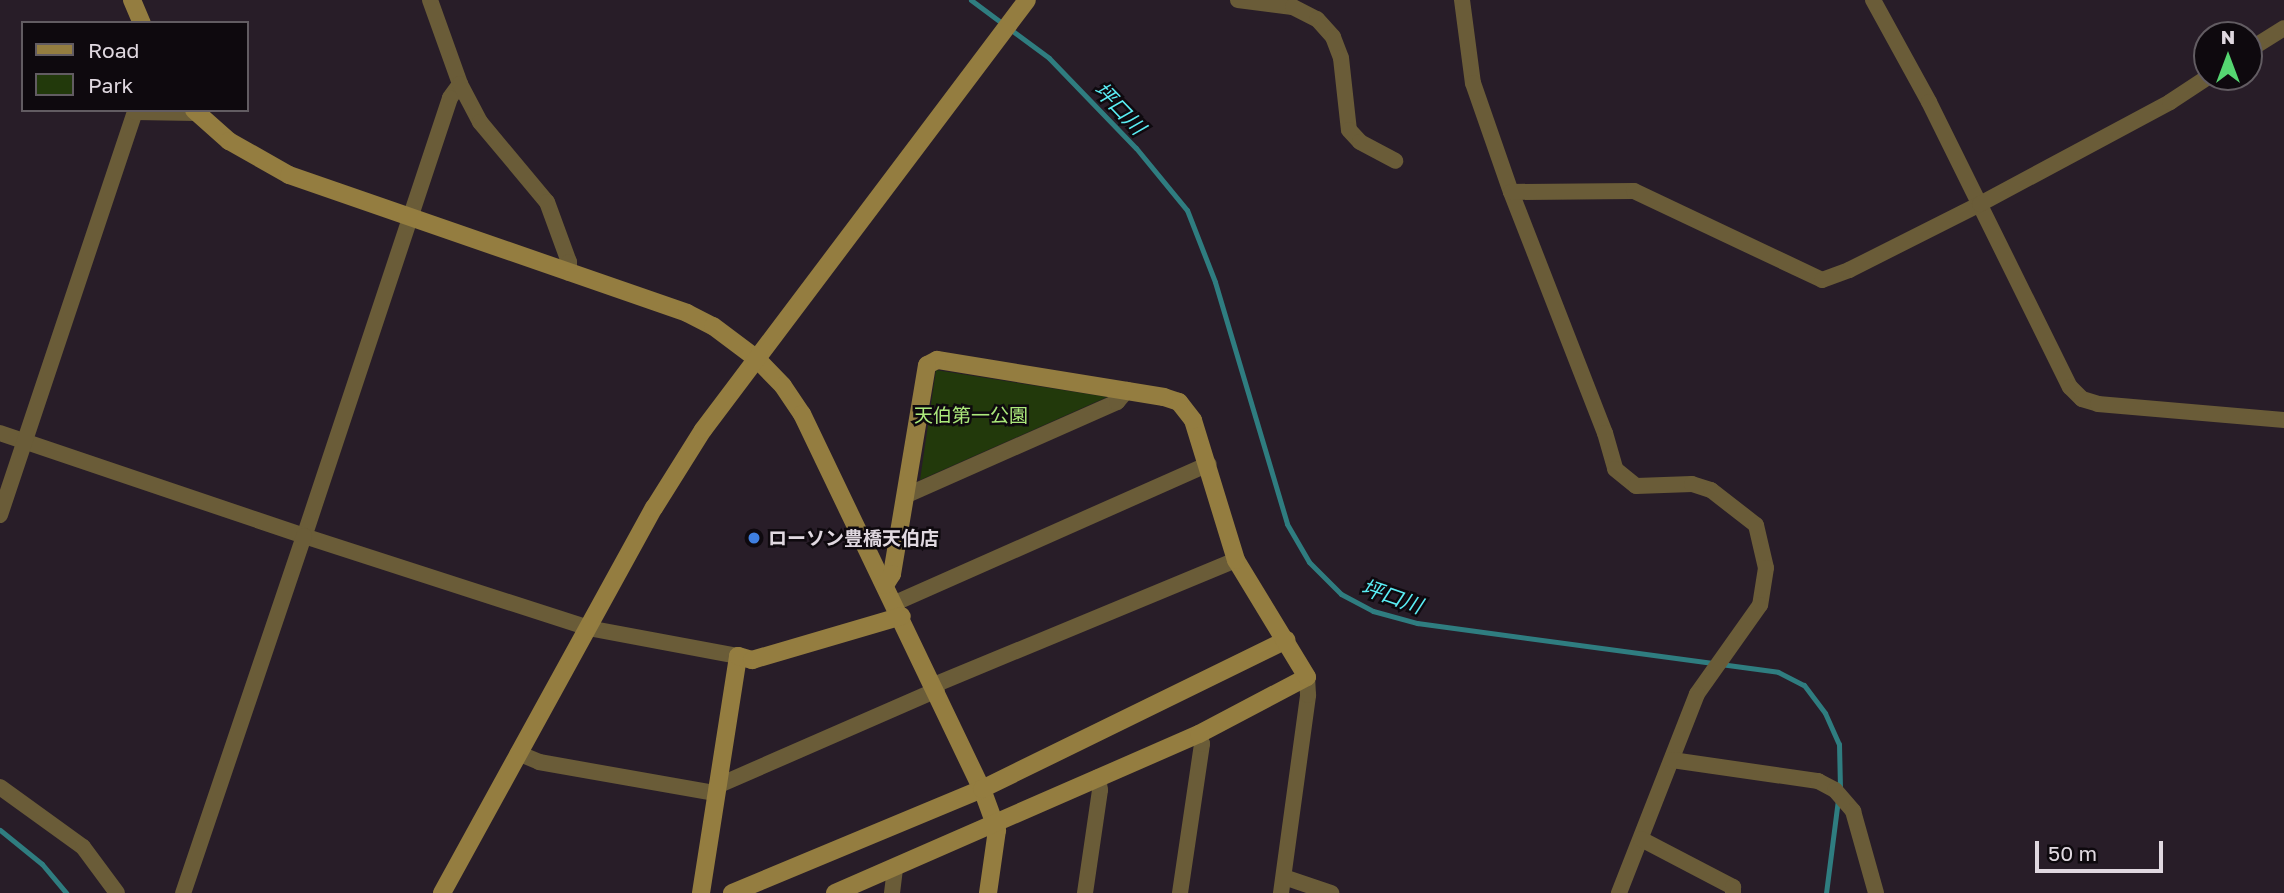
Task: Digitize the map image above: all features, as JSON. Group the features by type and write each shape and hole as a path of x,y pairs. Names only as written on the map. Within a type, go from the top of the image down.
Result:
{"street":[{"path":"132,0 141,21"},
{"path":"430,0 460,84 480,121 547,202 569,262 569,273"},
{"path":"442,893 654,508 704,430 1027,0"},
{"path":"1238,0 1293,7 1317,19 1333,37 1341,58 1349,130 1360,142 1395,161"},
{"path":"1462,0 1473,83 1511,192 1605,433 1615,469 1636,486 1692,484 1711,490 1756,525 1766,568 1759,606 1697,694 1619,893"},
{"path":"1873,0 1980,204 2070,387 2082,399 2098,404 2284,420"},
{"path":"2263,41 2284,28"},
{"path":"183,893 450,99 460,84"},
{"path":"1511,192 1634,191 1822,279 1849,270 1980,204 2170,102 2193,87"},
{"path":"0,515 135,112 195,112 229,141 261,163 687,313 713,326 757,359 783,386 802,414 899,609 982,789 997,830 988,893"},
{"path":"885,585 892,574 927,365 937,360 1128,390 1179,402 1193,420 1209,464 1236,560 1307,677 1308,695 1283,885 1331,893"},
{"path":"906,495 1117,402 1128,390"},
{"path":"0,433 587,628 752,660 899,609 1209,464"},
{"path":"518,754 539,762 716,790 936,687 1236,560"},
{"path":"732,893 982,789 1286,640"},
{"path":"701,893 738,656"},
{"path":"835,893 994,821 1199,734 1307,677"},
{"path":"1180,893 1202,744 1199,734"},
{"path":"1672,760 1818,781 1840,797 1853,811 1876,893"},
{"path":"1085,893 1100,790 1098,777"},
{"path":"0,788 83,847 117,893"},
{"path":"1641,839 1733,887 1733,893"},
{"path":"892,893 895,867"}],"green space":[{"name":"天伯第一公園","path":"936,370 1107,397 920,480"}],"waterway":[{"name":"坪口川","path":"971,0 1049,58 1136,148 1187,210 1215,282 1287,524 1309,562 1341,594 1373,611 1417,623 1778,672 1804,685 1825,713 1839,744 1840,789"},
{"name":"坪口川","path":"1826,893 1838,799"},
{"path":"0,830 42,864 66,893"}],"place":[{"name":"ローソン豊橋天伯店","path":"754,538"}]}
